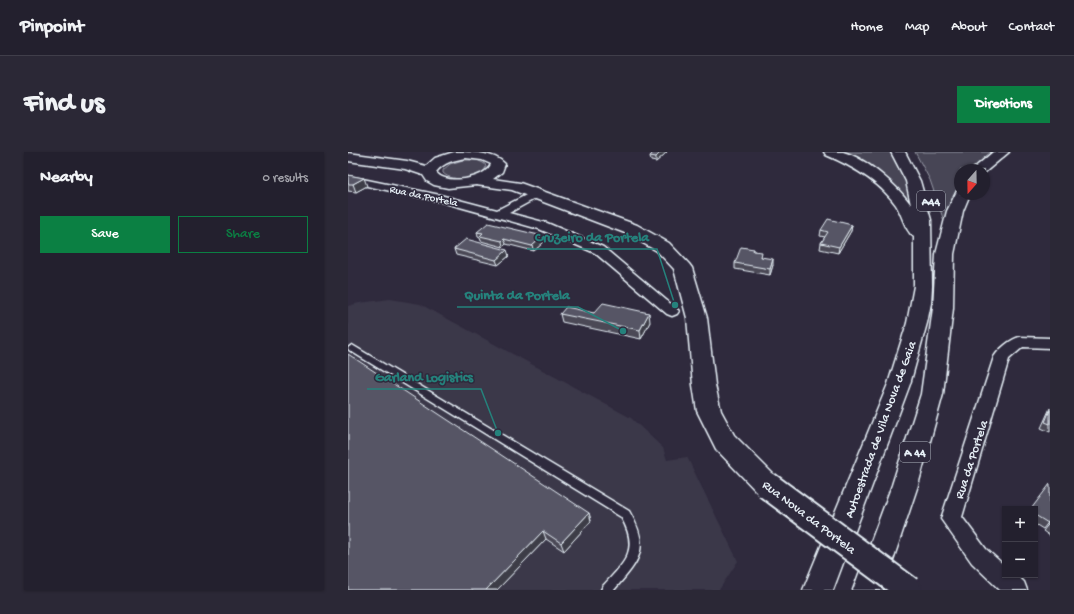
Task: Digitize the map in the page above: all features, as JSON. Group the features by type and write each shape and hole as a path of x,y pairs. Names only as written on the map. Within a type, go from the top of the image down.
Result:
{"main road":[{"path":"831,152 865,170 888,188 907,211 922,239"},
{"name":"Autoestrada de Vila Nova de Gaia","path":"818,590 872,454 909,353 921,303 923,271 923,220 913,181 898,152"},
{"name":"A44","path":"908,152 928,193 945,254"},
{"path":"987,164 1002,152"},
{"name":"Rua Nova da Portela","path":"463,153 476,154 492,158 498,165 492,174 477,181 460,184 443,183 435,181 430,177 439,162 463,153"},
{"path":"348,157 407,165 439,162"},
{"name":"Rua Nova da Portela","path":"496,169 515,186"},
{"name":"Rua Nova da Portela","path":"477,181 515,186 631,229 664,247 683,268 697,318 704,385 709,411 725,442 767,485 909,590"},
{"name":"A 44","path":"868,590 905,485 932,394 943,308 945,254 955,211 960,200"}],"street":[{"name":"Rua da Portela","path":"348,179 440,198 543,226 599,250 672,311"},
{"path":"498,214 536,194"},
{"name":"Rua da Portela","path":"1016,590 979,556 951,519 1002,357 1020,342 1050,343"}],"lane":[{"path":"352,348 625,514 633,525 637,547 632,560 607,590"}],"shaded area":[{"path":"837,152 890,152 905,180 912,207"},
{"path":"915,152 995,152 978,164 954,164 954,200 947,222 944,221 930,180"},
{"path":"463,160 477,160 485,164 486,167 479,175 466,179 453,178 443,173 443,170 450,164"},
{"path":"390,299 420,304 631,418 663,448 667,460 687,457 738,561 719,590 348,590 348,306"}],"building":[{"path":"654,152 661,152 656,157 650,156"},
{"path":"348,175 364,178 353,184 348,184"},
{"path":"828,219 852,225 839,247 821,243 828,232 821,230"},
{"path":"488,223 543,236 532,246 504,239 502,241 480,236 483,233 477,232"},
{"path":"466,239 507,250 496,260 454,249"},
{"path":"741,247 762,252 761,257 773,259 770,269 735,263"},
{"path":"603,303 649,313 640,330 560,314 566,307 594,313"},
{"path":"348,354 589,513 561,543 543,531 486,590 348,590"},
{"path":"1050,410 1050,424 1045,422"},
{"path":"1050,484 1050,520 1048,523 1038,517 1038,506 1033,506"}],"place":[{"name":"Cruzeiro da Portela","path":"675,305"},
{"name":"Quinta da Portela","path":"623,331"},
{"name":"Garland Logistics","path":"498,433"}]}
